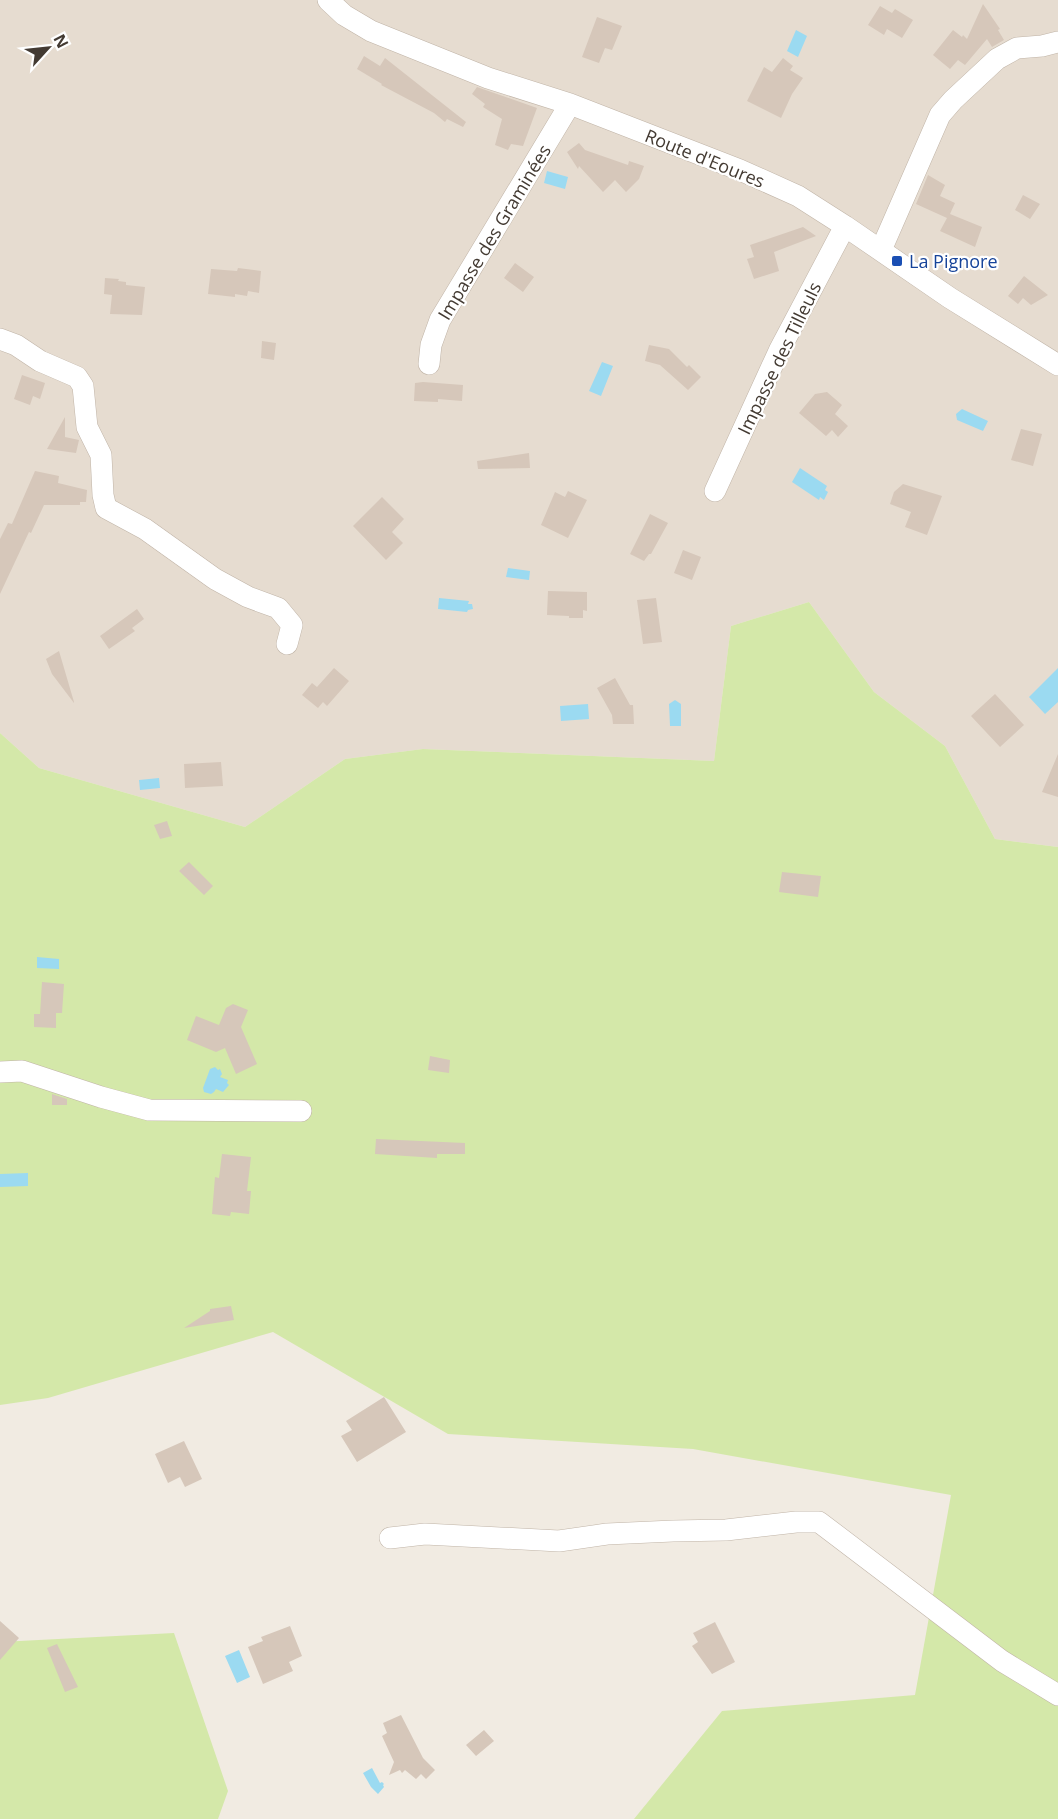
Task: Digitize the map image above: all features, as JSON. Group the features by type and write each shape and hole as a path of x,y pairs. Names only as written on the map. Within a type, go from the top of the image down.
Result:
{"street":[{"name":"Route d'Eoures","path":"328,0 344,15 371,31 488,78 570,104 740,170 798,196 950,298 1058,365"},
{"path":"881,250 940,115 952,100 997,59 1017,48 1058,42"},
{"name":"Impasse des Graminées","path":"429,364 431,345 441,320 570,104"},
{"name":"Impasse des Tilleuls","path":"715,491 779,351 845,226"},
{"path":"0,339 16,345 40,361 77,377 83,386 87,428 101,455 106,508 145,528 215,579 248,597 278,608 292,625 287,644"},
{"path":"0,1072 22,1071 100,1097 149,1110 301,1111"},
{"path":"390,1538 425,1534 559,1541 607,1534 726,1530 796,1522 819,1522 1002,1661 1058,1695"}],"shaded area":[{"path":"0,0 1058,0 1058,847 995,839 945,746 874,692 809,602 731,626 714,761 423,749 345,759 245,827 39,768 0,733"}],"green space":[{"path":"809,602 874,692 945,746 995,839 1058,847 1058,1819 634,1819 722,1711 915,1695 951,1495 693,1449 448,1434 273,1332 48,1398 0,1405 0,733 39,768 245,827 345,759 423,749 714,761 731,626"},
{"path":"174,1633 228,1791 218,1819 0,1819 0,1642"}],"water":[{"path":"796,30 807,36 798,57 787,51"},
{"path":"547,171 568,177 565,189 544,183"},
{"path":"602,362 613,366 601,396 589,391"},
{"path":"962,409 988,421 983,431 957,420 956,414"},
{"path":"800,468 827,486 825,490 828,492 824,500 820,497 819,500 792,482"},
{"path":"508,568 530,571 529,580 506,577"},
{"path":"439,598 469,601 468,604 472,604 473,609 467,612 438,609"},
{"path":"1058,668 1058,702 1045,714 1029,697"},
{"path":"675,700 681,704 681,726 670,726 669,704"},
{"path":"588,704 589,719 561,721 560,706"},
{"path":"159,778 160,788 140,790 139,780"},
{"path":"37,957 59,959 59,969 37,968"},
{"path":"215,1067 220,1069 222,1074 220,1077 228,1080 229,1085 223,1092 216,1089 211,1094 204,1092 203,1088 210,1069"},
{"path":"28,1173 28,1186 0,1187 0,1174"},
{"path":"239,1650 250,1677 237,1683 225,1656"},
{"path":"372,1768 380,1783 384,1784 378,1794 363,1773"}],"building":[{"path":"983,4 1000,29 998,30 1004,40 992,47 987,39 965,65 958,60 950,69 933,55 953,30 967,39"},
{"path":"880,6 892,13 895,9 913,20 902,38 887,29 884,35 868,25"},
{"path":"597,17 622,26 612,50 605,48 599,63 582,57"},
{"path":"364,56 380,66 385,58 466,122 463,127 447,119 445,122 434,113 381,85 357,69"},
{"path":"783,58 793,66 790,70 803,78 792,94 781,118 747,101 764,67 772,72"},
{"path":"477,87 537,108 523,146 511,144 508,150 495,145 502,119 483,107 485,104 472,94"},
{"path":"579,143 585,150 628,165 629,161 644,166 639,179 626,192 615,180 603,192 579,166 578,169 567,152"},
{"path":"928,175 945,185 940,196 955,203 950,214 982,227 975,247 940,231 947,218 916,204"},
{"path":"1023,195 1040,204 1030,219 1015,210"},
{"path":"803,227 816,236 774,252 779,271 754,279 747,259 754,257 750,245"},
{"path":"515,263 534,277 523,292 504,278"},
{"path":"238,268 261,271 259,293 248,291 247,296 235,294 235,297 208,294 211,269 237,271"},
{"path":"1024,276 1048,295 1031,305 1023,298 1018,304 1008,296"},
{"path":"105,278 119,279 118,281 126,282 126,285 145,287 142,315 110,314 112,295 104,294"},
{"path":"262,341 276,343 274,360 261,358"},
{"path":"649,345 669,349 701,377 688,390 660,365 645,361"},
{"path":"22,375 45,383 40,399 33,396 30,405 14,399"},
{"path":"415,383 463,385 462,401 438,399 438,402 414,401"},
{"path":"827,392 842,405 835,414 848,426 838,437 832,430 826,436 799,413 815,394"},
{"path":"65,417 65,437 79,440 76,453 47,449"},
{"path":"1021,429 1042,434 1033,466 1011,460"},
{"path":"529,453 530,468 478,469 477,461"},
{"path":"35,471 59,476 58,483 87,490 86,502 80,502 80,505 44,505 0,594 0,539 8,523 12,524"},
{"path":"903,484 942,496 927,535 905,527 911,512 890,504 894,492"},
{"path":"568,491 587,500 568,538 541,525 555,492 565,497"},
{"path":"382,497 404,519 392,532 403,543 386,560 353,526"},
{"path":"650,514 668,523 651,554 644,561 630,554"},
{"path":"683,550 701,557 692,580 674,573"},
{"path":"548,591 587,592 587,611 583,610 583,618 547,615"},
{"path":"656,598 662,642 643,644 637,600"},
{"path":"137,609 144,619 132,628 135,631 109,649 100,636"},
{"path":"59,651 74,703 52,674 46,659"},
{"path":"334,668 349,681 327,706 323,702 318,708 302,695 312,683 317,687"},
{"path":"615,678 630,705 633,705 634,724 613,724 612,715 597,688"},
{"path":"995,694 1024,725 1000,747 971,716"},
{"path":"1058,754 1058,797 1042,792"},
{"path":"221,762 223,786 185,788 184,764"},
{"path":"167,821 172,836 160,839 154,825"},
{"path":"189,862 213,886 204,895 179,871"},
{"path":"782,872 821,876 818,897 779,892"},
{"path":"42,982 64,984 62,1013 56,1013 56,1028 34,1027 34,1014 40,1014"},
{"path":"233,1004 248,1010 241,1027 257,1064 236,1074 225,1048 216,1052 187,1040 196,1016 219,1025 226,1008"},
{"path":"430,1056 450,1060 449,1073 428,1070"},
{"path":"52,1094 67,1099 67,1105 52,1105"},
{"path":"376,1139 465,1143 465,1154 437,1154 437,1158 375,1154"},
{"path":"222,1154 251,1157 247,1191 251,1191 249,1214 231,1212 230,1216 212,1214 215,1177 219,1178"},
{"path":"231,1306 234,1320 184,1328 210,1309"},
{"path":"384,1397 406,1432 357,1462 341,1436 352,1430 346,1421"},
{"path":"184,1441 202,1479 185,1487 180,1477 168,1483 155,1454"},
{"path":"0,1621 19,1638 0,1660"},
{"path":"715,1622 735,1662 712,1674 692,1646 698,1642 693,1633"},
{"path":"290,1626 302,1656 289,1662 293,1671 263,1684 248,1647 263,1641 261,1637"},
{"path":"57,1644 78,1687 65,1692 47,1648"},
{"path":"401,1715 423,1758 435,1770 426,1779 421,1774 416,1779 405,1770 402,1773 400,1770 389,1775 394,1762 382,1736 387,1733 383,1723"},
{"path":"484,1730 494,1741 476,1756 466,1745"}],"place":[{"name":"La Pignore","path":"897,261"}]}
